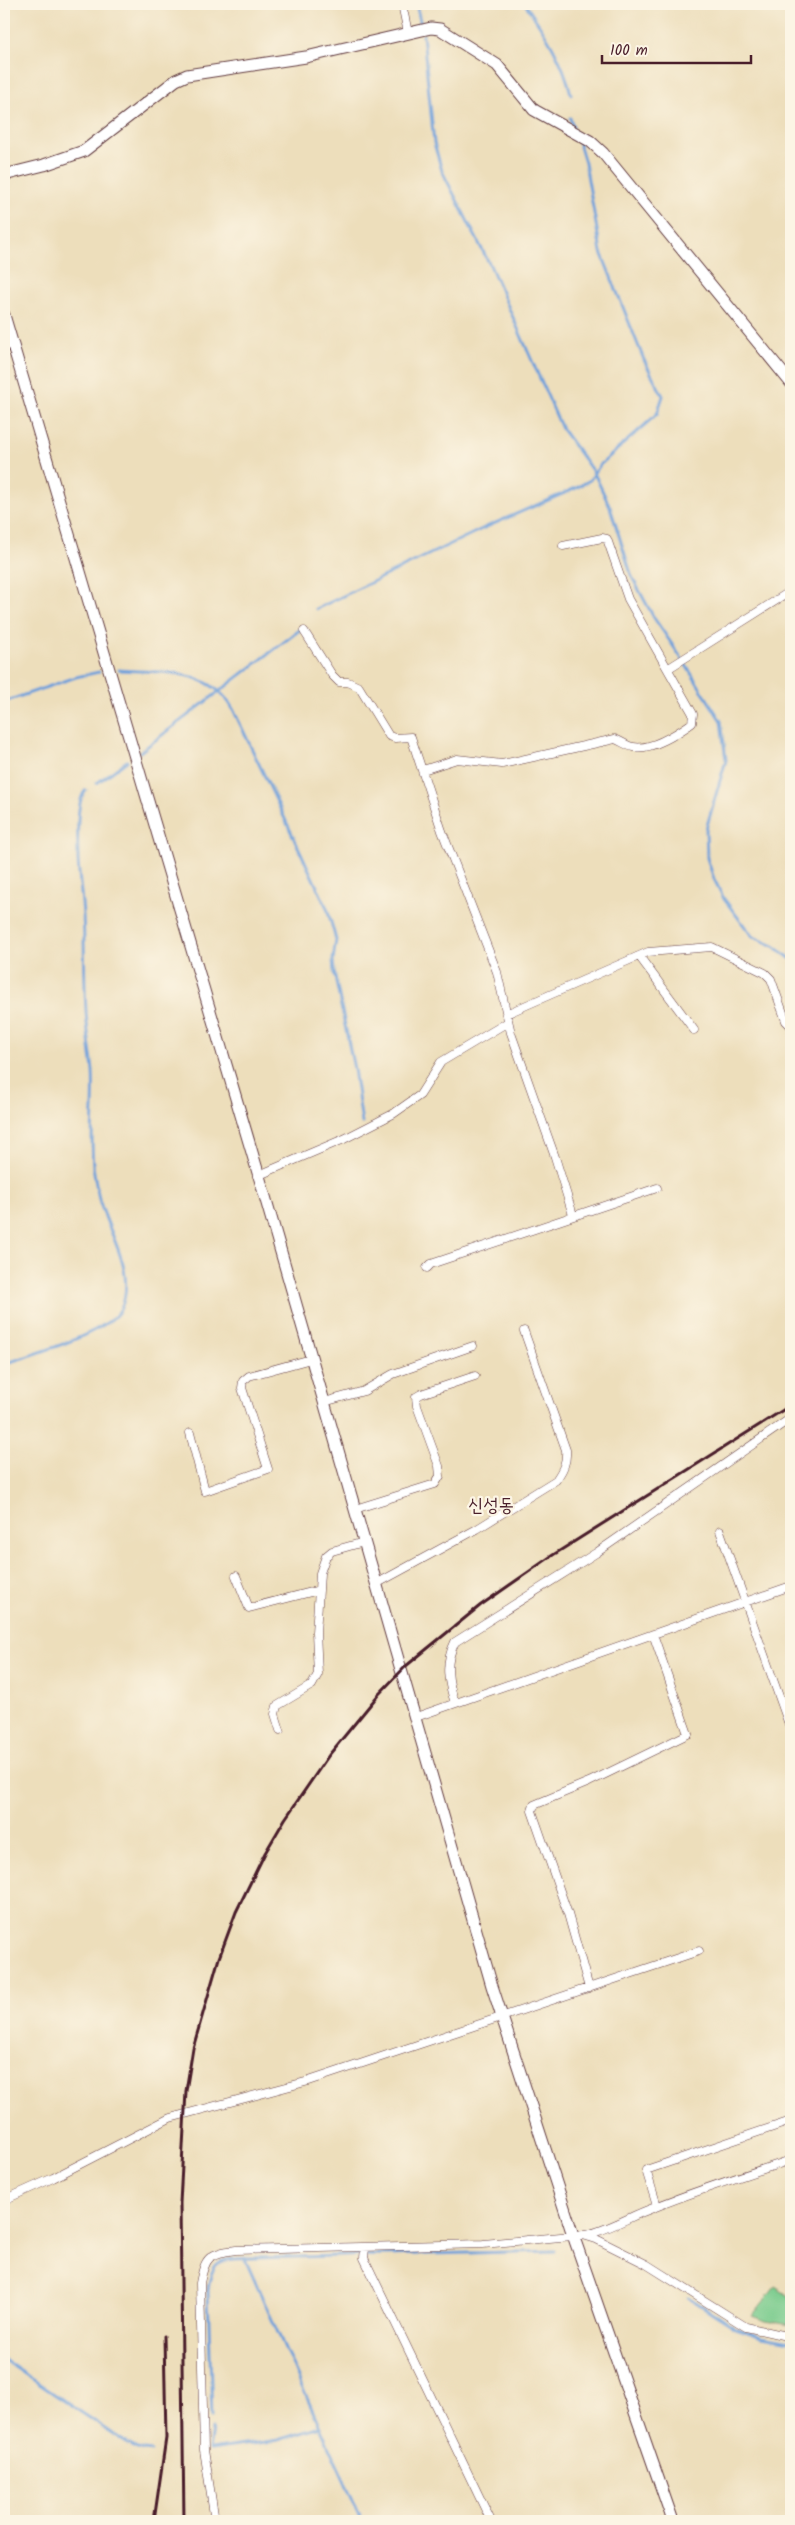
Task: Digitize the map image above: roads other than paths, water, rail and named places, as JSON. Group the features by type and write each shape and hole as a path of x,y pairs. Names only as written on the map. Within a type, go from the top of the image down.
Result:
{"main road":[{"path":"4,175 44,165 84,151 176,80 187,75 306,57 431,28 440,29 451,34 497,65 534,110 590,141 627,181 791,383"},
{"path":"4,315 324,1402 502,2018 578,2235 673,2521"}],"street":[{"path":"402,4 408,33"},
{"path":"424,770 457,759 502,764 616,739 631,747 638,748 657,742 683,729 693,719 693,714 669,668 628,599 607,539 602,538 563,546"},
{"path":"669,668 791,591"},
{"path":"304,631 332,675 339,682 348,682 359,687 389,736 395,738 411,737 424,770 442,831 497,972 507,1018 573,1215"},
{"path":"257,1176 344,1139 393,1114 420,1095 440,1062 507,1018 648,952 712,947 765,973 771,979 786,1021 791,1026"},
{"path":"639,956 694,1030"},
{"path":"427,1268 431,1264 657,1188"},
{"path":"376,1584 477,1529 556,1480 561,1472 565,1465 566,1450 524,1332"},
{"path":"324,1402 364,1391 393,1374 473,1346"},
{"path":"190,1433 205,1491 268,1469 242,1388 242,1381 249,1376 311,1359"},
{"path":"355,1509 435,1484 440,1476 439,1466 417,1406 416,1397 475,1376"},
{"path":"455,1703 450,1688 447,1666 455,1642 596,1553 791,1418"},
{"path":"720,1531 791,1730"},
{"path":"280,1730 276,1714 277,1706 312,1685 318,1674 316,1632 320,1573 326,1556 332,1551 364,1542"},
{"path":"236,1576 249,1608 319,1590"},
{"path":"416,1718 791,1586"},
{"path":"590,1988 568,1914 532,1810 534,1805 589,1782 688,1734 653,1634"},
{"path":"4,2200 53,2178 170,2118 309,2081 699,1951"},
{"path":"657,2206 646,2170 791,2121"},
{"path":"215,2521 204,2450 200,2283 206,2259 212,2254 236,2250 483,2244 600,2232 657,2206 791,2160"},
{"path":"578,2235 596,2239 646,2264 746,2327 791,2337"},
{"path":"365,2248 364,2258 491,2521"}],"waterway":[{"path":"416,4 421,25"},
{"path":"525,4 540,25 552,47 568,82 571,94"},
{"path":"423,35 434,143 442,171 490,265 562,429 594,473 610,507 632,577 654,618 721,721 726,760 706,829 707,858 714,879 724,899 752,936 774,946 791,959"},
{"path":"570,118 573,127"},
{"path":"316,609 484,528 576,488 590,480 600,465 657,414 663,396 644,360 601,252 585,163 578,140"},
{"path":"140,752 301,629"},
{"path":"119,670 167,673 198,679 223,695 233,709 327,908 336,940 333,960 334,972 354,1069 362,1123"},
{"path":"4,702 76,677 99,672"},
{"path":"97,783 127,761"},
{"path":"4,1364 50,1349 102,1326 114,1317 121,1308 125,1294 126,1281 123,1267 99,1199 93,1165 93,1071 87,1018 83,916 78,860 80,803 82,795 86,790"},
{"path":"212,2417 208,2291 212,2272 219,2262 252,2258 555,2251"},
{"path":"245,2259 320,2427"},
{"path":"688,2297 736,2328 762,2337 791,2342"},
{"path":"4,2360 125,2442 137,2449 151,2451"},
{"path":"211,2450 278,2440 320,2427 362,2521"},
{"path":"209,2450 212,2429"}],"railway":[{"path":"184,2521 180,2203 186,2091 193,2048 219,1958 236,1912 265,1853 285,1819 329,1755 379,1694 406,1666 481,1605 553,1555 791,1405"},
{"path":"154,2521 166,2438 164,2336"}],"district":[{"name":"신성동","path":"491,1504"}]}
